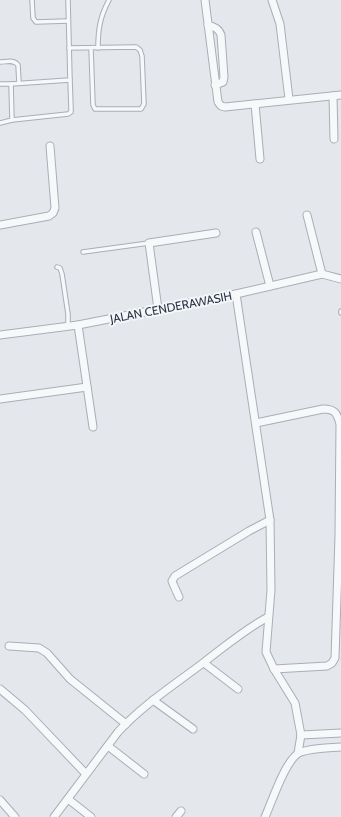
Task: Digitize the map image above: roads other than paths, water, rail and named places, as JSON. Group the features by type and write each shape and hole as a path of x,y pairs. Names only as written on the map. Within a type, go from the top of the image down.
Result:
{"street":[{"path":"205,0 215,86 218,102 221,106 225,107 341,95"},
{"path":"272,0 280,24 289,100"},
{"path":"208,25 220,30 222,35 224,77 223,82 215,86"},
{"path":"333,96 334,139"},
{"path":"255,104 260,158"},
{"path":"0,224 49,216 53,213 55,208 50,146"},
{"path":"307,215 322,274"},
{"path":"256,232 270,286"},
{"path":"158,309 149,242 216,233"},
{"name":"JALAN CENDERAWASIH","path":"0,335 68,327 236,294 322,274 341,279"},
{"path":"236,294 270,520 271,590 266,652 274,670 295,703 301,735 298,753 290,762 284,773 265,817"},
{"path":"78,325 93,427"},
{"path":"0,399 87,387"},
{"path":"256,423 323,409 330,409 338,417 340,424 339,536 334,658 332,663 327,666 274,670"},
{"path":"179,597 172,581 175,576 270,520"},
{"path":"54,817 126,724 153,700 204,663 251,626 268,617"},
{"path":"8,646 39,648 47,654 70,679 126,724"},
{"path":"204,663 238,689"},
{"path":"0,689 25,710 86,774"},
{"path":"153,700 193,729"},
{"path":"301,735 341,733"},
{"path":"108,746 144,774"},
{"path":"298,753 341,747"},
{"path":"68,799 91,817"},
{"path":"0,800 15,817"}],"lane":[{"path":"32,0 33,18 36,22 68,21"},
{"path":"0,123 12,120 68,114 71,112 68,0"},
{"path":"98,48 98,29 103,12 109,0"},
{"path":"69,48 136,47 140,50 142,56 144,104 141,109 95,109 93,105 91,48"},
{"path":"0,62 17,62 19,83"},
{"path":"0,84 70,80"},
{"path":"11,84 12,120"},
{"path":"84,252 149,242"},
{"path":"57,267 60,268 62,274 68,314 68,327"}]}
